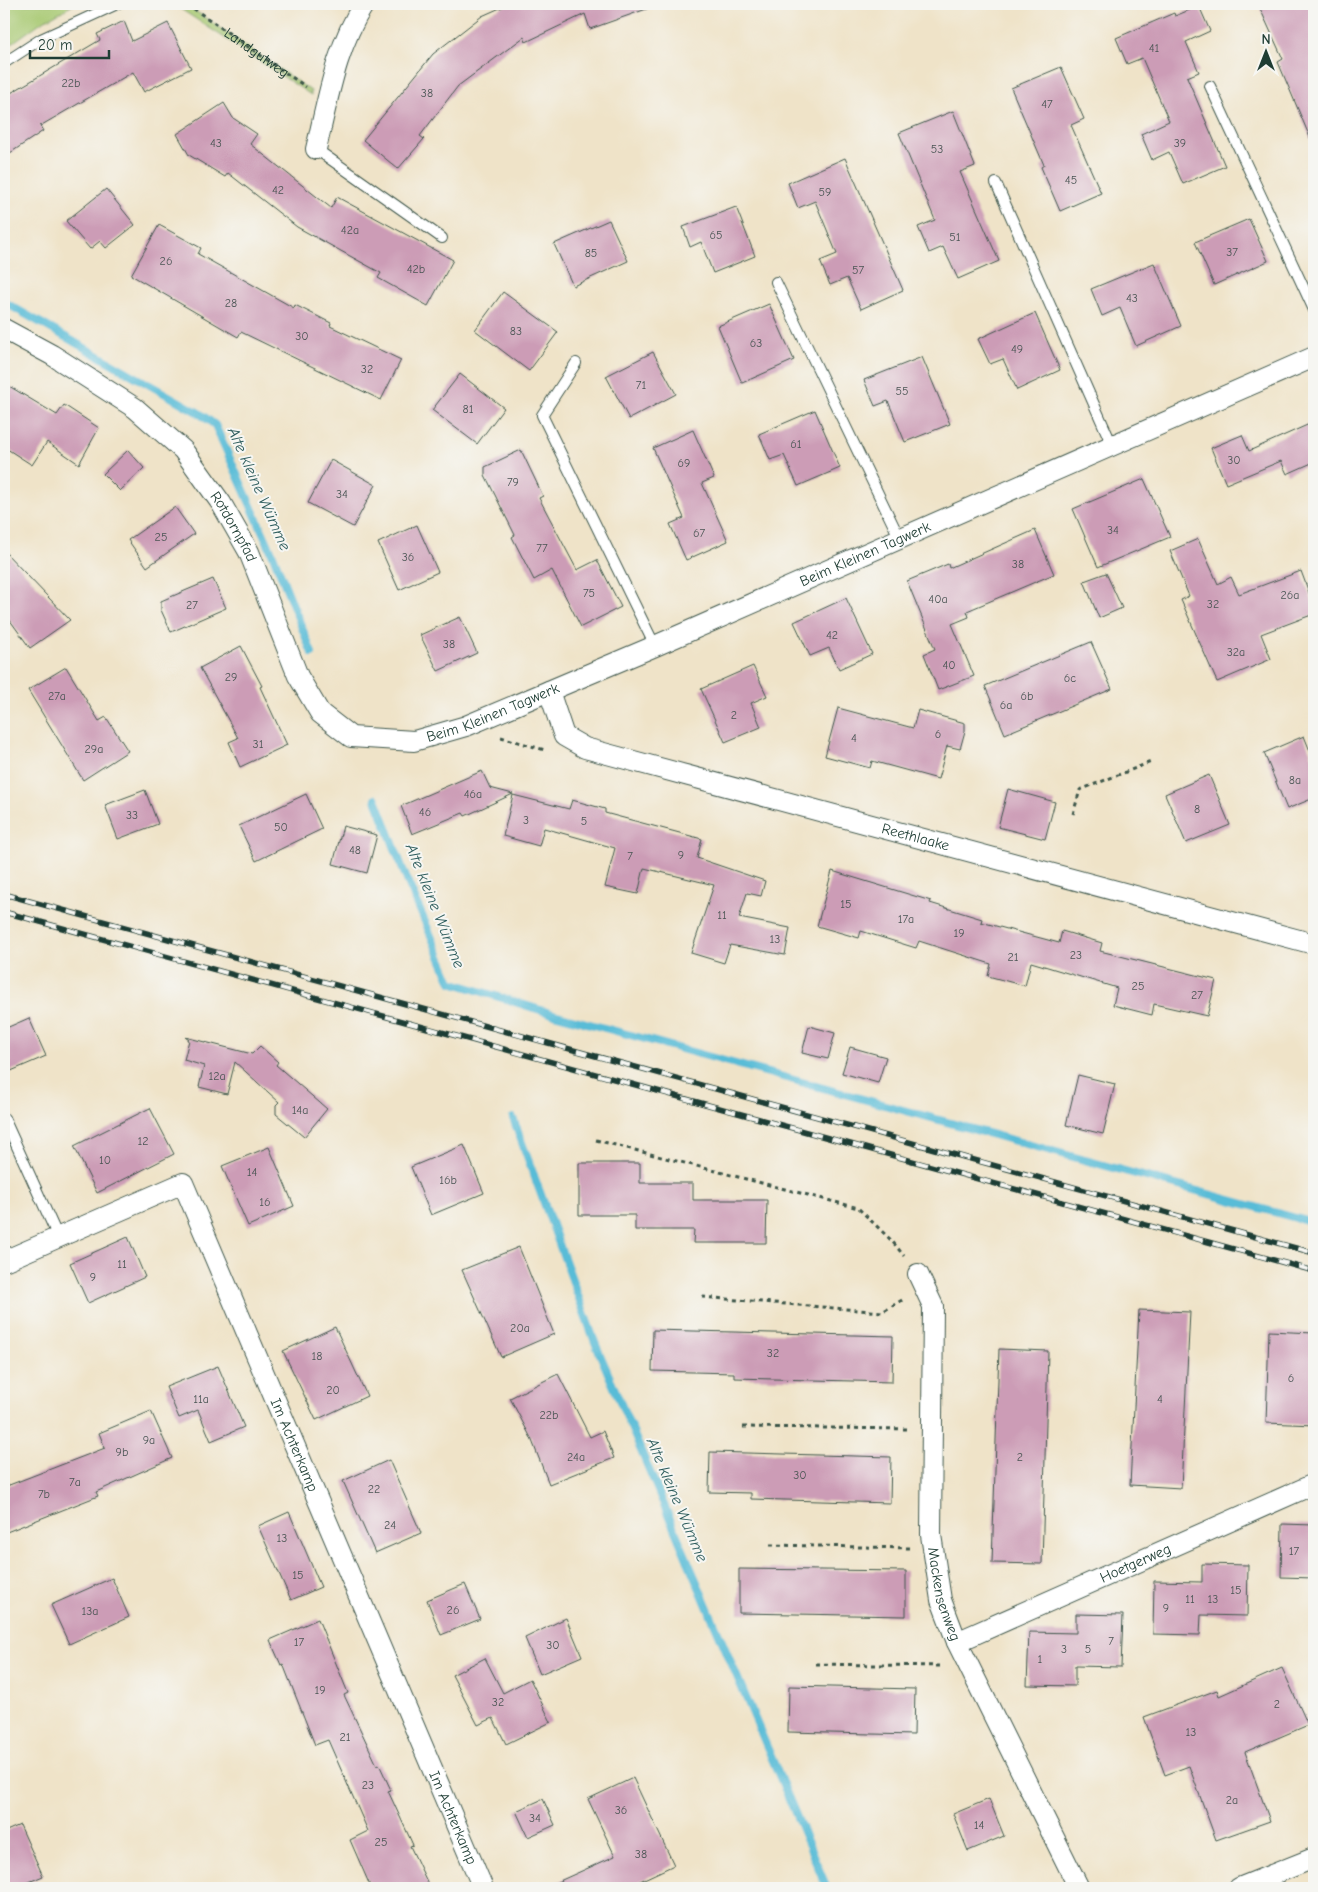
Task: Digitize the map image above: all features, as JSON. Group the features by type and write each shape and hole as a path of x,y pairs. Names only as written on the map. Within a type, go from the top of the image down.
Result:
{"street":[{"path":"316,148 337,62 351,23 364,4"},
{"name":"Rotdornpfad","path":"4,329 52,355 135,408 183,450 220,503 249,552 298,676 320,713 351,737 414,741"},
{"name":"Beim Kleinen Tagwerk","path":"414,741 466,726 655,646 1314,357"},
{"name":"Reethlaake","path":"548,691 564,736 585,748 1314,944"},
{"name":"Im Achterkamp","path":"4,1261 183,1183 483,1888"},
{"name":"Mackensenweg","path":"921,1280 933,1306 931,1535 941,1600 960,1649 1079,1888"},
{"name":"Hoetgerweg","path":"960,1649 1314,1484"},
{"path":"1239,1888 1314,1858"}],"lane":[{"path":"4,63 41,39 117,4"},
{"path":"1210,86 1314,310"},
{"path":"316,148 442,238"},
{"path":"996,183 1112,445"},
{"path":"776,282 900,539"},
{"path":"576,364 542,415 655,646"},
{"path":"4,1118 58,1238"}],"path":[{"name":"Landgutweg","path":"187,4 327,103"},
{"path":"466,726 546,750"},
{"path":"1073,814 1080,790 1151,762"},
{"path":"596,1140 858,1208 892,1241 921,1280 882,1312 702,1297"},
{"path":"743,1427 931,1429"},
{"path":"770,1545 933,1549"},
{"path":"816,1664 940,1668 960,1649"}],"green space":[{"path":"4,4 75,4 40,23 4,49"},
{"path":"173,4 185,4 311,91 311,95"}],"building":[{"path":"509,4 652,4 652,7 590,29 585,14 526,42 524,37 458,86 420,136 424,139 398,169 363,140 433,54 482,16"},
{"path":"1258,4 1314,4 1314,147 1278,62 1283,59"},
{"path":"1199,6 1210,31 1186,42 1199,72 1187,77 1225,166 1183,184 1169,152 1152,160 1141,134 1169,121 1142,58 1127,64 1116,38 1174,13 1175,16"},
{"path":"124,21 132,41 168,23 191,68 144,92 133,72 40,126 43,131 4,157 4,97 100,40 97,34"},
{"path":"1061,67 1084,119 1071,125 1101,193 1060,211 1041,167 1044,165 1011,88"},
{"path":"224,103 233,118 257,134 250,144 331,208 337,197 453,260 428,306 378,278 381,273 297,227 228,173 225,177 189,155 177,134"},
{"path":"953,111 975,166 960,172 999,261 958,279 943,247 929,253 918,227 935,220 899,133"},
{"path":"845,158 903,290 861,309 847,278 830,285 820,261 837,254 815,201 798,208 788,183"},
{"path":"106,189 135,225 106,248 100,241 90,249 66,221"},
{"path":"736,207 755,256 713,273 701,242 690,247 683,227"},
{"path":"1249,219 1268,261 1214,285 1195,242"},
{"path":"609,220 628,261 573,286 554,244"},
{"path":"159,225 201,248 198,254 294,308 295,305 331,323 330,326 401,360 381,400 241,332 238,337 131,275"},
{"path":"1154,263 1181,326 1136,346 1120,308 1102,316 1091,289"},
{"path":"503,292 558,332 529,371 475,330"},
{"path":"769,304 794,360 742,383 718,326"},
{"path":"1035,313 1060,370 1017,390 1003,359 990,364 978,339"},
{"path":"653,352 676,394 629,419 606,376"},
{"path":"922,357 950,424 905,442 888,401 875,406 864,380"},
{"path":"460,374 504,408 477,444 432,410"},
{"path":"4,383 57,415 64,405 99,428 79,464 47,442 32,465 4,447"},
{"path":"815,410 840,468 798,486 784,455 770,460 759,434"},
{"path":"1314,422 1314,462 1287,474 1281,461 1226,484 1211,448 1242,435 1249,451"},
{"path":"693,430 714,478 702,483 728,541 686,560 670,524 684,518 653,448"},
{"path":"128,450 144,468 120,491 103,474"},
{"path":"521,450 543,496 539,498 577,570 597,560 621,607 581,627 552,570 534,580 512,537 515,535 485,475 485,467"},
{"path":"331,460 376,485 353,527 308,503"},
{"path":"1144,479 1170,537 1098,567 1073,509"},
{"path":"175,507 194,534 147,567 128,540"},
{"path":"417,525 438,572 399,590 378,543"},
{"path":"1035,530 1054,574 967,611 969,617 952,624 974,676 938,690 924,654 935,649 907,581 948,564 949,568"},
{"path":"1198,539 1218,584 1231,577 1239,594 1301,571 1314,606 1314,614 1261,634 1271,659 1217,682 1181,600 1189,596 1170,551"},
{"path":"4,551 70,620 30,648 4,612"},
{"path":"1106,573 1122,608 1099,618 1084,581"},
{"path":"213,579 226,608 171,632 161,610 161,601"},
{"path":"846,598 872,654 839,669 829,648 810,656 794,622"},
{"path":"460,617 477,653 438,671 420,635"},
{"path":"1091,642 1112,689 1005,734 985,686"},
{"path":"241,646 262,686 260,687 287,745 240,767 229,742 238,738 200,668"},
{"path":"753,666 767,696 751,703 761,727 725,742 701,689"},
{"path":"66,667 99,721 106,717 128,751 83,780 28,690"},
{"path":"838,708 913,728 918,710 965,723 965,731 960,749 947,746 938,779 872,761 870,768 825,756"},
{"path":"1304,736 1314,761 1314,798 1287,809 1264,753"},
{"path":"482,771 490,788 513,794 465,816 463,813 412,834 401,806"},
{"path":"1209,775 1230,825 1186,843 1165,794"},
{"path":"1008,789 1055,802 1045,839 998,827"},
{"path":"145,790 158,824 118,839 105,805"},
{"path":"306,794 322,829 256,861 239,826"},
{"path":"513,795 569,809 572,800 605,809 605,813 702,839 697,858 765,881 761,896 747,893 739,918 790,928 785,955 730,945 724,963 691,953 714,885 644,868 638,894 605,887 615,848 544,828 539,846 503,836"},
{"path":"343,826 377,835 367,873 333,864"},
{"path":"832,871 931,901 930,903 982,919 981,922 1059,943 1062,931 1102,943 1100,951 1216,980 1207,1016 1154,1004 1152,1015 1113,1005 1117,988 1031,962 1025,986 988,976 991,964 919,941 916,948 861,931 859,938 817,926"},
{"path":"29,1018 46,1056 4,1074 4,1029"},
{"path":"809,1026 835,1033 828,1059 802,1053"},
{"path":"185,1037 252,1054 260,1046 278,1062 276,1065 327,1109 304,1137 276,1114 276,1105 279,1102 235,1062 227,1094 199,1087 204,1066 184,1060 189,1040"},
{"path":"850,1047 886,1057 878,1083 842,1073"},
{"path":"1078,1075 1115,1084 1103,1134 1066,1125"},
{"path":"150,1108 174,1154 97,1193 74,1146"},
{"path":"464,1145 484,1193 431,1215 411,1167"},
{"path":"269,1147 294,1206 248,1226 222,1166"},
{"path":"579,1163 640,1163 640,1183 693,1183 693,1200 767,1200 766,1243 693,1243 694,1230 635,1230 635,1215 579,1215"},
{"path":"128,1237 145,1277 88,1303 70,1263"},
{"path":"519,1247 554,1334 501,1357 462,1270"},
{"path":"1139,1310 1190,1312 1181,1488 1130,1485"},
{"path":"335,1327 367,1396 316,1420 283,1351"},
{"path":"653,1330 893,1336 892,1382 734,1378 734,1373 652,1371"},
{"path":"1269,1331 1314,1333 1314,1425 1266,1423"},
{"path":"999,1349 1048,1351 1042,1564 992,1563"},
{"path":"218,1366 244,1427 211,1441 198,1410 179,1418 166,1387"},
{"path":"558,1374 590,1437 603,1431 614,1458 549,1484 531,1438 510,1398"},
{"path":"151,1411 172,1458 96,1492 98,1496 4,1533 4,1487 105,1448 99,1433"},
{"path":"710,1452 891,1457 890,1503 751,1499 751,1493 709,1492"},
{"path":"389,1460 421,1533 375,1553 343,1481"},
{"path":"289,1512 321,1587 291,1600 258,1526"},
{"path":"1282,1524 1314,1525 1314,1578 1281,1577"},
{"path":"1202,1564 1248,1565 1247,1616 1201,1615 1200,1635 1153,1634 1154,1581 1202,1582"},
{"path":"739,1569 906,1571 906,1616 739,1613"},
{"path":"112,1578 129,1617 69,1644 51,1605"},
{"path":"465,1584 480,1619 441,1635 427,1600"},
{"path":"1076,1614 1123,1615 1121,1667 1075,1666 1075,1686 1027,1685 1029,1632 1076,1633"},
{"path":"566,1618 582,1656 540,1674 525,1638"},
{"path":"318,1619 348,1693 344,1695 391,1790 388,1791 413,1845 410,1846 430,1888 371,1888 350,1840 368,1831 328,1740 315,1745 283,1664 281,1665 270,1640"},
{"path":"485,1658 503,1693 530,1679 551,1722 506,1744 493,1718 478,1725 452,1675"},
{"path":"1282,1668 1308,1725 1245,1752 1270,1821 1216,1840 1189,1766 1165,1775 1144,1717 1217,1690 1219,1696"},
{"path":"789,1686 915,1689 914,1735 788,1732"},
{"path":"633,1778 674,1865 625,1888 544,1888 615,1856 588,1799"},
{"path":"543,1799 555,1825 528,1837 516,1811"},
{"path":"989,1799 1004,1836 968,1851 953,1814"},
{"path":"20,1825 43,1876 15,1888 4,1888 4,1832"}],"waterway":[{"name":"Alte kleine Wümme","path":"4,302 199,413 215,425 273,555 312,653"},
{"path":"376,799 407,880 451,982 550,1013 1314,1223"},
{"name":"Alte kleine Wümme","path":"513,1118 596,1345 827,1888"}],"railway":[{"path":"4,894 1314,1253"},
{"path":"4,912 1314,1271"}]}
